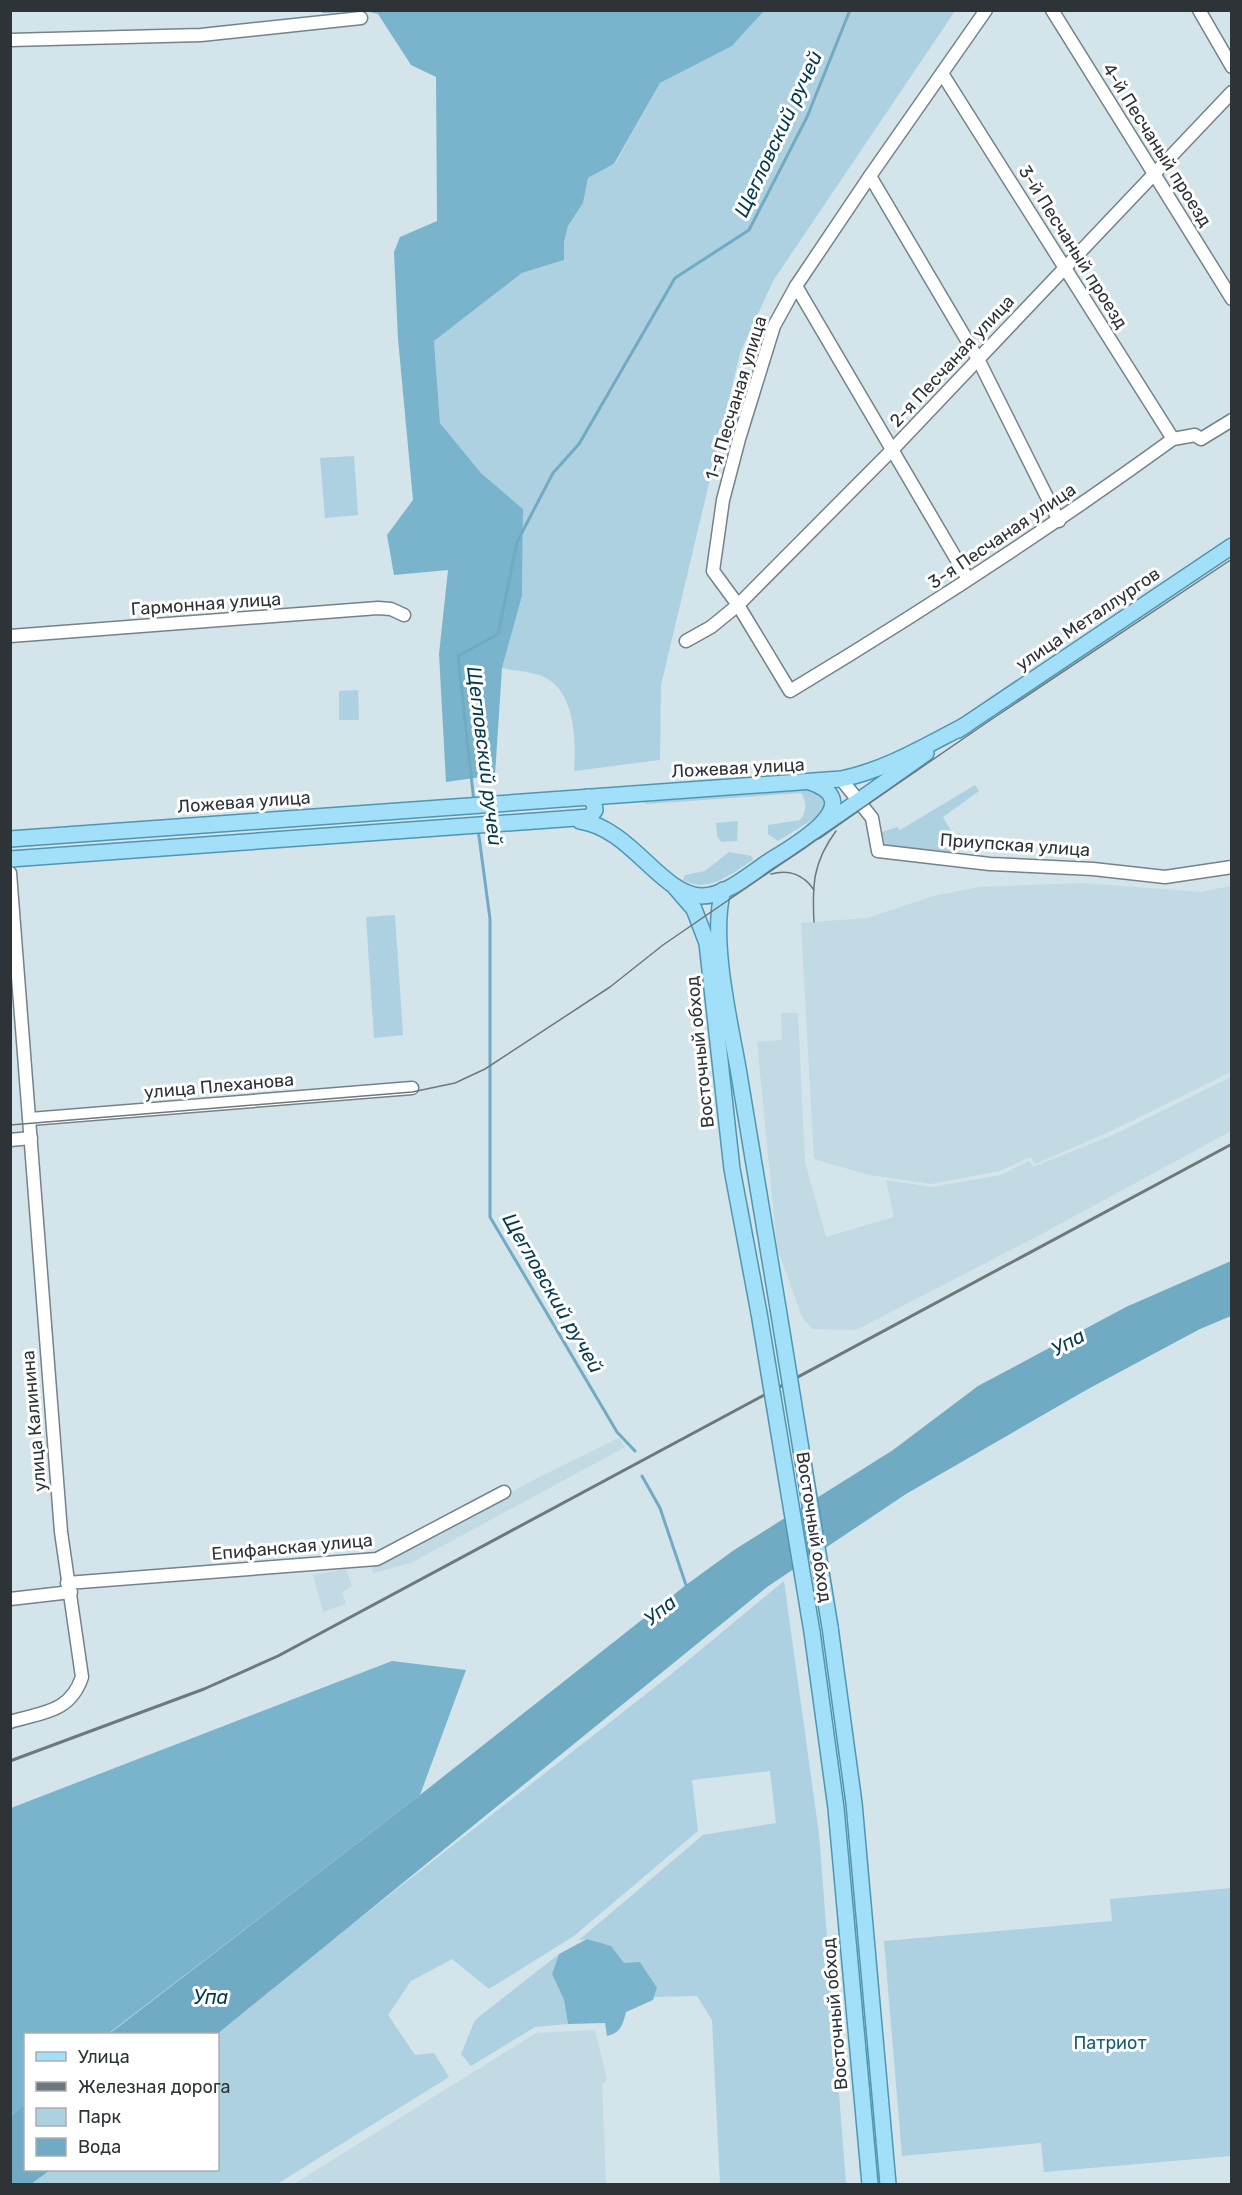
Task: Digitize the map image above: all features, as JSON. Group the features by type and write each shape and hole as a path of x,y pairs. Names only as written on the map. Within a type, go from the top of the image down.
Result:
{"main road":[{"name":"улица Металлургов","path":"816,831 966,725 1232,546"},
{"name":"улица Металлургов","path":"810,782 868,773 966,725"},
{"name":"Ложевая улица","path":"10,839 474,804 810,782 826,791 832,805 829,815 816,831 723,891 705,897 693,896 675,887 622,838 606,829 582,821 557,819"},
{"name":"Ложевая улица","path":"10,859 590,817 595,810 594,803 588,796"},
{"path":"436,807 429,816 436,828"},
{"name":"Восточный обход","path":"675,887 694,909 707,943 732,1169 759,1313 812,1632 836,1808 870,2184"},
{"name":"Восточный обход","path":"723,891 719,907 719,933 729,1019 830,1627 855,1815 888,2184"}],"street":[{"name":"1-я Песчаная улица","path":"790,691 738,605 713,571 723,500 739,439 774,326 796,286 986,10"},
{"name":"4-й Песчаный проезд","path":"1052,10 1153,176 1232,299"},
{"path":"1198,10 1232,67"},
{"path":"10,40 201,35 361,18"},
{"name":"3-й Песчаный проезд","path":"943,75 1173,439"},
{"name":"2-я Песчаная улица","path":"686,641 738,605 891,451 1232,92"},
{"path":"870,176 978,359 1059,521"},
{"path":"796,286 968,579"},
{"path":"1173,439 1195,435 1201,440 1232,420"},
{"name":"3-я Песчаная улица","path":"790,691 914,616 1059,521 1173,439"},
{"name":"Гармонная улица","path":"10,636 378,608 391,609 404,615"},
{"name":"Приупская улица","path":"841,779 861,801 876,827 878,851 990,864 1093,869 1165,878 1232,867"},
{"name":"улица Калинина","path":"10,873 45,1342 69,1588 82,1677 73,1698 64,1706 10,1722"},
{"name":"улица Плеханова","path":"30,1119 412,1088"},
{"path":"10,1140 31,1138"},
{"name":"Епифанская улица","path":"10,1599 69,1588 377,1559 504,1492"}],"shaded area":[{"path":"323,10 764,11 732,46 660,83 614,164 588,178 583,203 568,226 564,242 564,260 522,273 434,341 440,423 481,473 523,509 522,596 502,668 495,775 446,782 439,654 448,570 394,575 387,535 413,500 398,339 394,252 400,237 437,221 436,77 411,65 378,14 366,11 322,13"},
{"path":"1082,883 1200,892 1231,886 1231,1072 1109,1132 1035,1164 1031,1157 999,1171 931,1184 869,1175 814,1159 801,923 867,918 933,896 980,887"},
{"path":"781,1013 798,1013 805,1162 826,1237 894,1217 886,1180 932,1187 1001,1175 1029,1161 1033,1167 1111,1136 1231,1077 1231,1131 1036,1237 856,1330 812,1329 802,1317 777,1247 757,1042 782,1040"},
{"path":"619,1438 625,1447 411,1563 373,1573 372,1562 383,1561 539,1477"},
{"path":"346,1569 352,1586 342,1592 346,1604 323,1612 313,1575"},
{"path":"392,1661 466,1670 420,1795 109,2033 24,2033 24,2105 11,2116 11,1808"},
{"path":"587,1939 611,1946 624,1963 640,1962 657,1988 653,2000 626,2012 622,2024 612,2035 607,2036 605,2023 568,2024 564,2000 552,1974 559,1954"},
{"path":"595,2030 607,2079 602,2084 606,2184 294,2184 536,2033"}],"green space":[{"path":"764,11 955,11 773,281 740,353 661,685 660,760 574,771 575,746 572,719 562,694 555,684 544,677 502,668 522,596 523,509 481,473 440,423 434,341 522,273 564,260 564,242 568,226 583,203 588,178 615,164 660,83 732,46"},
{"path":"354,456 358,515 325,518 320,458"},
{"path":"358,690 359,720 339,720 339,691"},
{"path":"975,785 979,791 943,817 954,836 959,833 964,838 953,845 950,854 885,846 882,832 897,827 900,830"},
{"path":"812,786 822,793 825,803 820,815 778,841 768,834 768,825 800,820 805,807 801,793 647,804 641,801"},
{"path":"738,821 737,841 721,842 717,836 716,823"},
{"path":"729,852 752,856 753,860 710,884 692,884 683,880 685,875 705,871"},
{"path":"395,915 403,1035 374,1038 366,917"},
{"path":"784,1581 819,1834 846,2184 720,2184 712,2020 697,1996 654,1997 657,1988 588,1939 579,1940 703,1835 776,1823 770,1771 692,1780 698,1831 574,1936 489,1989 452,1959 411,1981 388,2015 415,2055 434,2053 449,2077 277,2184 20,2184 38,2171 219,2171 219,2033 213,2033 669,1676"},
{"name":"Патриот","path":"1231,1888 1231,2156 1044,2172 1041,2143 902,2156 884,1941 1112,1921 1110,1899"},
{"path":"559,1954 552,1974 564,2000 568,2024 535,2027 471,2066 461,2054 475,2020"}],"water":[{"name":"Упа","path":"1231,1261 1231,1316 1200,1329 1088,1389 906,1494 767,1587 218,2033 110,2033 734,1550 893,1450 978,1386 1126,1307"},
{"path":"24,2105 24,2171 49,2171 31,2184 11,2184 11,2116"}],"waterway":[{"name":"Щегловский ручей","path":"474,802 458,656 498,634 517,542 553,473 579,444 675,278 749,230 807,117 850,10"},
{"name":"Щегловский ручей","path":"478,829 490,919 490,1217 617,1432 635,1451"},
{"name":"Щегловский ручей","path":"642,1476 660,1508 687,1588"}],"tram line":[{"path":"10,1125 412,1092 455,1083 485,1069 610,987 663,945 989,721 1232,559"},
{"path":"814,922 813,897 818,864 836,831"},
{"path":"771,874 784,872 796,874 806,880 814,890"}],"railway":[{"path":"10,1761 204,1689 278,1656 1232,1144"}]}
